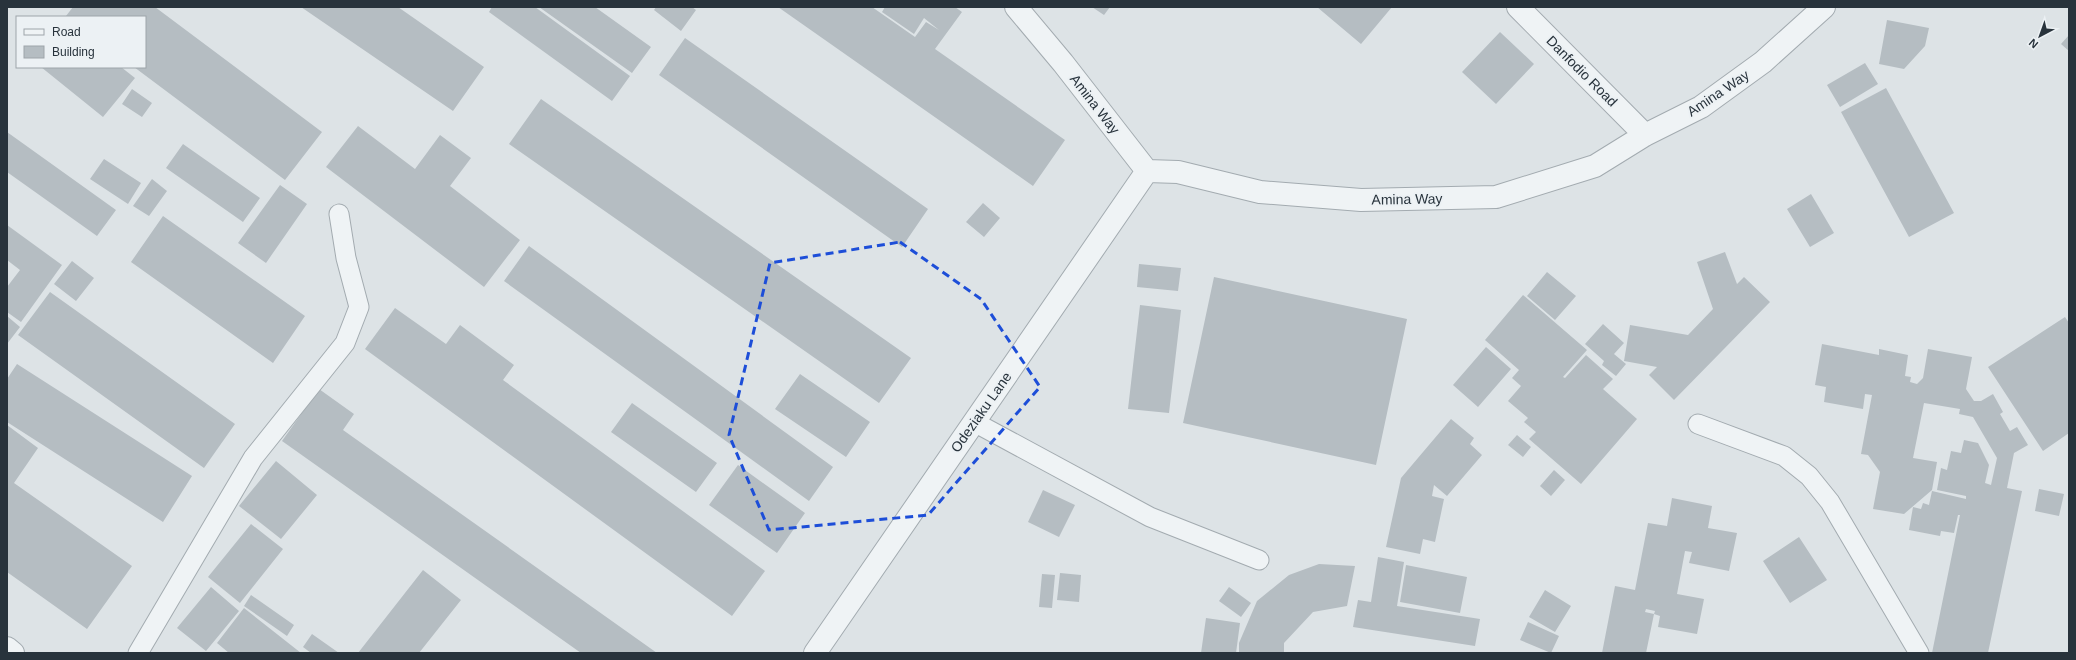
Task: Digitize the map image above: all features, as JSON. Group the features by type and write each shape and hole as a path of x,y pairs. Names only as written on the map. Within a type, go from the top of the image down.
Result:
{"street":[{"name":"Amina Way","path":"1016,7 1063,62 1147,172 1178,172 1260,192 1361,200 1496,197 1595,166 1646,135 1701,106 1756,67 1824,7"},
{"name":"Danfodio Road","path":"1518,7 1646,135"},
{"name":"Odeziaku Lane","path":"815,653 1147,172"},
{"path":"7,648 13,653"}],"lane":[{"path":"138,653 253,458 344,342 359,307 346,258 339,214"},
{"path":"974,422 1150,518 1259,560"},
{"path":"1698,424 1784,456 1809,476 1830,502 1919,653"}],"highlighted area":[{"path":"900,242 981,299 1040,387 928,515 769,530 729,435 770,263"}],"building":[{"path":"73,7 155,7 322,132 285,180 135,68 146,68 146,16 66,16"},
{"path":"301,7 398,7 484,67 453,111"},
{"path":"492,7 535,7 630,76 612,101 489,12"},
{"path":"539,7 595,7 651,47 632,73"},
{"path":"656,7 692,7 696,10 681,31 654,10"},
{"path":"778,7 872,7 915,37 926,22 939,30 924,18 914,34 882,12 885,7 955,7 962,12 935,49 1065,140 1033,186"},
{"path":"1092,7 1110,7 1104,15"},
{"path":"1317,7 1392,7 1361,44"},
{"path":"1887,20 1929,28 1925,46 1904,69 1879,64"},
{"path":"1500,32 1534,64 1496,104 1462,72"},
{"path":"2069,35 2069,51 2061,44"},
{"path":"685,38 928,209 902,247 659,75"},
{"path":"1865,63 1878,84 1840,107 1827,85"},
{"path":"42,68 122,68 135,78 103,117"},
{"path":"1886,88 1954,213 1909,237 1841,112"},
{"path":"132,89 152,103 142,117 122,104"},
{"path":"541,99 911,358 879,403 509,144"},
{"path":"358,126 415,169 440,135 471,158 450,186 520,240 484,287 326,167"},
{"path":"7,132 116,210 97,236 7,172"},
{"path":"183,144 260,198 243,222 166,168"},
{"path":"104,159 141,183 128,204 90,179"},
{"path":"152,179 167,191 149,216 133,206"},
{"path":"280,185 307,204 266,263 238,243"},
{"path":"1811,194 1834,233 1810,247 1787,209"},
{"path":"983,203 1000,218 984,237 966,222"},
{"path":"163,216 305,316 273,363 131,262"},
{"path":"7,225 62,265 21,322 7,312 7,287 20,270 7,260"},
{"path":"529,246 833,467 809,501 504,281"},
{"path":"1725,252 1737,284 1744,277 1770,302 1674,400 1649,375 1657,367 1624,361 1630,325 1688,335 1713,309 1697,262"},
{"path":"72,261 94,278 76,301 54,284"},
{"path":"1139,264 1181,268 1178,291 1137,287"},
{"path":"1547,272 1576,296 1555,320 1527,296"},
{"path":"1214,277 1407,319 1376,465 1183,423"},
{"path":"50,292 235,424 204,468 18,335"},
{"path":"1523,295 1587,350 1563,377 1565,378 1586,355 1613,379 1603,389 1637,419 1581,484 1529,439 1536,432 1524,422 1528,418 1508,401 1521,386 1512,378 1519,370 1485,340"},
{"path":"1140,305 1181,310 1169,413 1128,409"},
{"path":"395,308 446,344 460,325 514,365 503,380 765,571 732,616 365,349"},
{"path":"7,316 20,327 7,344"},
{"path":"2065,317 2069,323 2069,433 2043,451 1988,367"},
{"path":"1603,324 1624,343 1614,354 1626,364 1616,376 1602,365 1604,361 1585,344"},
{"path":"1822,344 1879,355 1879,349 1908,355 1905,376 1911,377 1910,382 1917,384 1923,378 1928,349 1972,357 1966,389 1974,401 1981,401 1993,394 2003,412 2000,414 2010,431 2017,427 2028,445 2014,453 2007,488 2022,491 1988,653 1932,653 1960,515 1958,515 1954,533 1941,531 1940,536 1909,530 1913,507 1921,509 1923,503 1929,505 1932,491 1966,499 1966,496 1937,490 1941,468 1947,470 1951,451 1961,453 1964,440 1978,443 1989,465 1985,483 1991,485 1997,458 1973,417 1959,414 1960,409 1924,403 1913,458 1937,462 1932,490 1904,514 1873,509 1880,472 1868,455 1861,454 1872,395 1865,394 1863,409 1824,402 1826,387 1815,385"},
{"path":"1486,347 1511,369 1478,407 1453,385"},
{"path":"17,364 192,476 163,522 7,422 7,379"},
{"path":"800,374 870,422 846,457 775,409"},
{"path":"319,389 354,414 343,430 657,653 581,653 282,441"},
{"path":"632,403 717,463 696,492 611,432"},
{"path":"1451,419 1474,438 1470,444 1482,455 1447,496 1434,485 1432,496 1444,499 1435,542 1423,539 1420,554 1386,547 1401,478"},
{"path":"7,425 38,448 14,483 132,566 87,629 7,572"},
{"path":"1517,435 1531,447 1523,457 1508,445"},
{"path":"276,461 317,495 281,539 239,506"},
{"path":"738,465 805,513 777,553 709,505"},
{"path":"1554,470 1565,480 1551,496 1540,486"},
{"path":"2039,489 2064,494 2059,516 2035,511"},
{"path":"1043,490 1075,505 1059,537 1028,522"},
{"path":"1672,498 1712,506 1708,528 1737,533 1729,571 1689,563 1692,552 1685,551 1677,594 1704,599 1697,634 1658,627 1660,616 1654,614 1646,653 1602,653 1615,586 1635,590 1648,523 1667,526","holes":["1646,609 1655,611 1654,614 1645,612"]},
{"path":"251,524 283,549 240,603 208,577"},
{"path":"1799,537 1827,580 1790,603 1763,561"},
{"path":"1378,557 1404,562 1397,606 1480,619 1475,646 1353,627 1358,600 1371,602"},
{"path":"1319,564 1355,566 1347,606 1313,612 1284,643 1284,653 1239,653 1239,643 1257,601 1289,575"},
{"path":"1406,565 1467,577 1460,613 1400,602"},
{"path":"423,570 461,600 419,653 358,653"},
{"path":"1060,573 1081,575 1079,602 1057,600"},
{"path":"1042,574 1055,575 1052,608 1039,607"},
{"path":"211,587 239,611 206,651 177,628"},
{"path":"1229,587 1251,603 1241,617 1219,601"},
{"path":"1545,590 1571,606 1555,632 1529,617"},
{"path":"251,595 294,625 287,636 244,606"},
{"path":"244,608 301,653 229,653 217,643"},
{"path":"1206,618 1240,623 1236,653 1201,653"},
{"path":"1528,622 1559,636 1551,653 1520,640"},
{"path":"312,634 339,653 311,653 303,647"}]}
